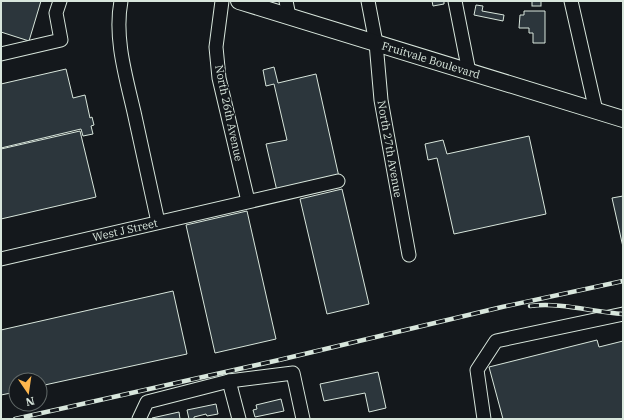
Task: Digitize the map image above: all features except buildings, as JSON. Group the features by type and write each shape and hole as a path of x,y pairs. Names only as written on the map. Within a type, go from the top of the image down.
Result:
{"main road":[{"name":"Fruitvale Boulevard","path":"239,1 287,9 376,43 623,119"}],"street":[{"path":"1,54 61,40 56,13 60,1"},
{"path":"121,1 119,26 122,57 158,222"},
{"name":"North 26th Avenue","path":"222,1 216,47 219,78 248,201"},
{"name":"North 27th Avenue","path":"368,1 376,43 381,100 409,255"},
{"path":"455,1 469,72"},
{"path":"571,1 596,111"},
{"name":"West J Street","path":"1,259 338,181"},
{"path":"484,419 477,370 496,341 623,314"},
{"path":"139,419 147,402 229,381 293,373 303,419"},
{"path":"229,381 239,419"}],"railway":[{"path":"15,419 279,360 502,307 623,281"},
{"path":"530,306 565,306 623,314"}]}
